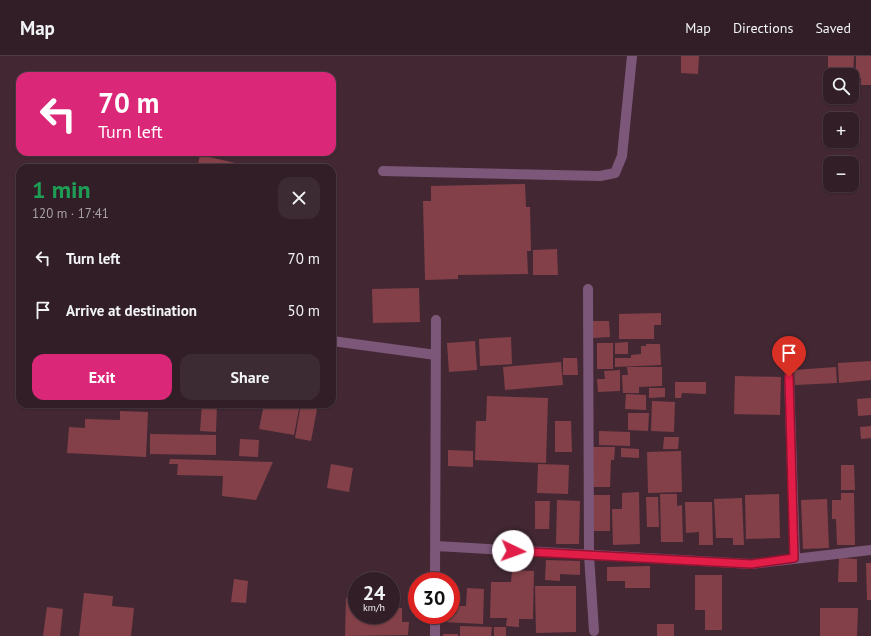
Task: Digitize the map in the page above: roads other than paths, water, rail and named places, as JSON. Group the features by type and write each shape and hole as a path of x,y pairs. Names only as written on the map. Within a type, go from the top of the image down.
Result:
{"street":[{"path":"383,171 600,176 615,172 622,156 632,56"},
{"path":"588,289 589,555 594,631"},
{"path":"435,572 436,320"},
{"path":"336,342 436,355"},
{"path":"789,377 794,558"},
{"path":"436,546 751,564 871,550"},
{"path":"434,636 435,624"}]}
